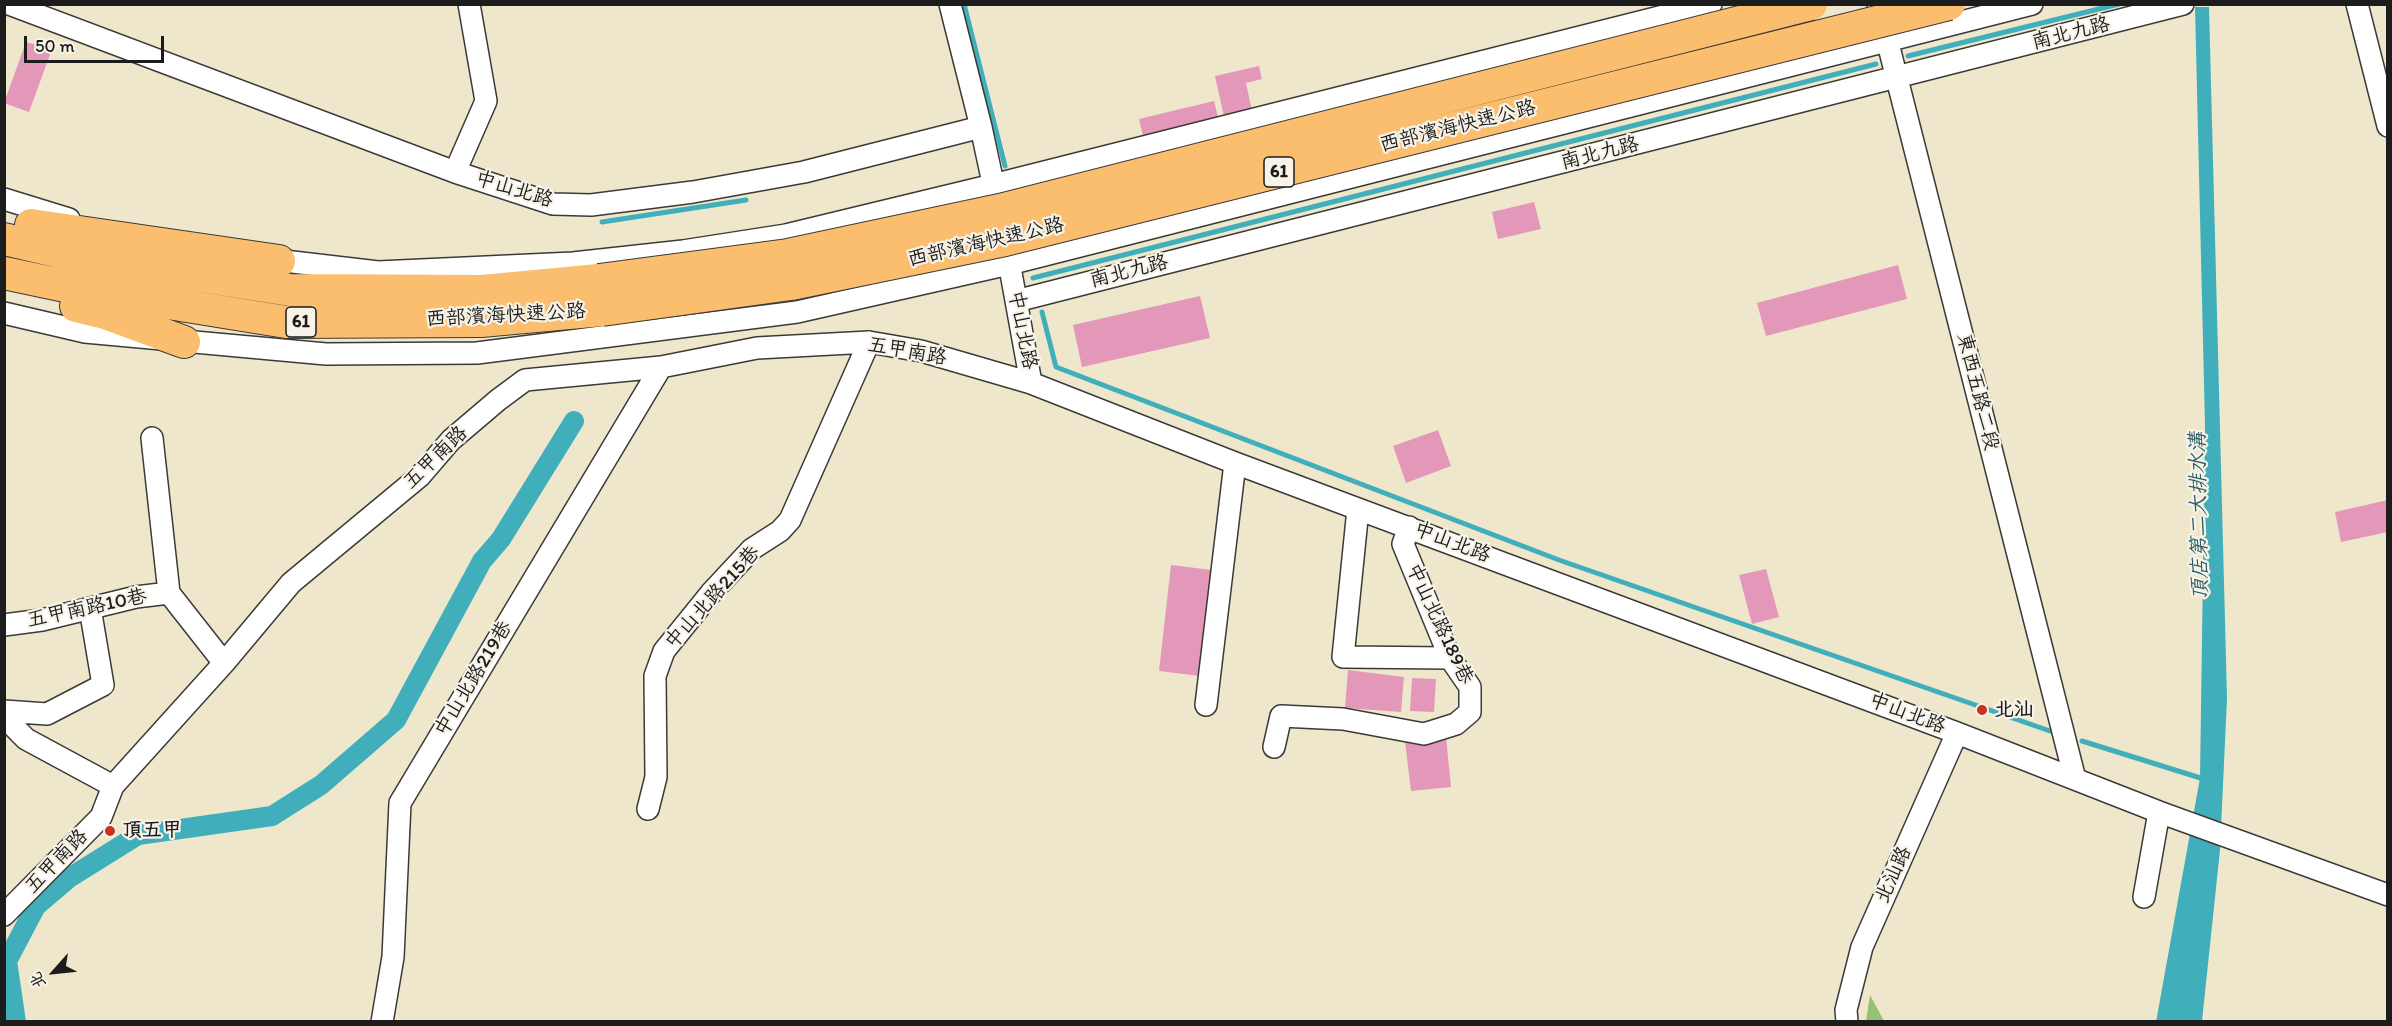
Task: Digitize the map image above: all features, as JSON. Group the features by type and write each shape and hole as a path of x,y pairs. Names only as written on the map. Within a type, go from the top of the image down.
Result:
{"highway":[{"name":"西部濱海快速公路","path":"4,273 75,288 286,322 481,321 1000,210 1811,4"},
{"name":"西部濱海快速公路","path":"4,239 81,257 290,290 482,291 601,295 791,284 1005,240 1949,4"},
{"path":"4,221 279,261"},
{"path":"4,290 105,313 184,342"}],"street":[{"path":"455,172 486,101 469,4"},
{"path":"950,4 981,127"},
{"path":"4,199 101,229 279,261 378,272 573,263 661,254 786,235 1711,4"},
{"name":"東西五路二段","path":"1878,4 2075,779"},
{"path":"4,313 85,332 326,354 477,353 797,312 1009,264 2032,4"},
{"name":"南北九路","path":"1016,301 1897,79 2183,4"},
{"path":"2357,4 2388,126"},
{"name":"中山北路","path":"12,5 455,172 553,204 591,205 693,192 804,172 981,127 1031,383 1235,463 1957,733 2159,812 2388,895"},
{"name":"五甲南路","path":"4,915 101,817 113,786 224,663 291,584 420,476 451,440 525,380 661,367 757,348 869,342 921,351 1031,383"},
{"name":"中山北路215巷","path":"648,809 656,777 655,676 664,651 711,593 752,549 780,531 790,520 869,342"},
{"name":"中山北路219巷","path":"382,1022 393,957 400,803 661,367"},
{"name":"五甲南路10巷","path":"152,438 169,593 224,663"},
{"path":"1206,705 1235,463"},
{"path":"1358,509 1343,657 1450,658"},
{"name":"中山北路189巷","path":"1274,747 1281,716 1343,718 1424,734 1456,724 1470,712 1470,687 1450,658 1403,544 1409,527"},
{"name":"五甲南路10巷","path":"4,625 42,620 136,597 169,593"},
{"path":"4,711 47,714 103,684 90,608"},
{"path":"4,717 26,738 113,786"},
{"name":"北汕路","path":"1847,1022 1846,1010 1862,947 1957,733"},
{"path":"2144,897 2159,812"}],"green space":[{"path":"1870,995 1884,1021 1866,1021"}],"water":[{"path":"2195,7 2209,7 2227,698 2220,850 2202,1021 2156,1022 2200,778 2205,425"}],"building":[{"path":"26,42 52,49 29,112 4,103"},
{"path":"1259,66 1262,79 1246,83 1252,111 1224,117 1215,76"},
{"path":"1214,101 1218,117 1143,136 1139,119"},
{"path":"1534,202 1541,229 1498,239 1492,212"},
{"path":"1898,265 1907,299 1766,336 1757,303"},
{"path":"1200,296 1210,338 1082,367 1073,325"},
{"path":"1438,430 1451,466 1406,483 1393,446"},
{"path":"2388,500 2388,532 2341,542 2335,512"},
{"path":"1171,565 1212,570 1200,676 1159,671"},
{"path":"1766,569 1779,617 1752,624 1739,575"},
{"path":"1348,670 1404,677 1401,712 1345,708"},
{"path":"1412,678 1436,679 1434,712 1410,711"},
{"path":"1446,737 1451,787 1411,791 1405,741"}],"waterway":[{"path":"964,4 1005,166"},
{"path":"1908,56 2119,4"},
{"path":"1033,278 1876,64"},
{"path":"602,222 746,200"},
{"path":"1042,312 1056,367 1559,560 2050,731"},
{"path":"16,1022 7,961 36,906 69,878 138,835 272,816 321,785 396,720 482,561 501,539 574,421"},
{"path":"2082,741 2207,780"}],"place":[{"name":"北汕","path":"1982,710"},
{"name":"頂五甲","path":"110,831"}],"water label":[{"name":"頂店第二大排水溝","path":"2200,516"}]}
